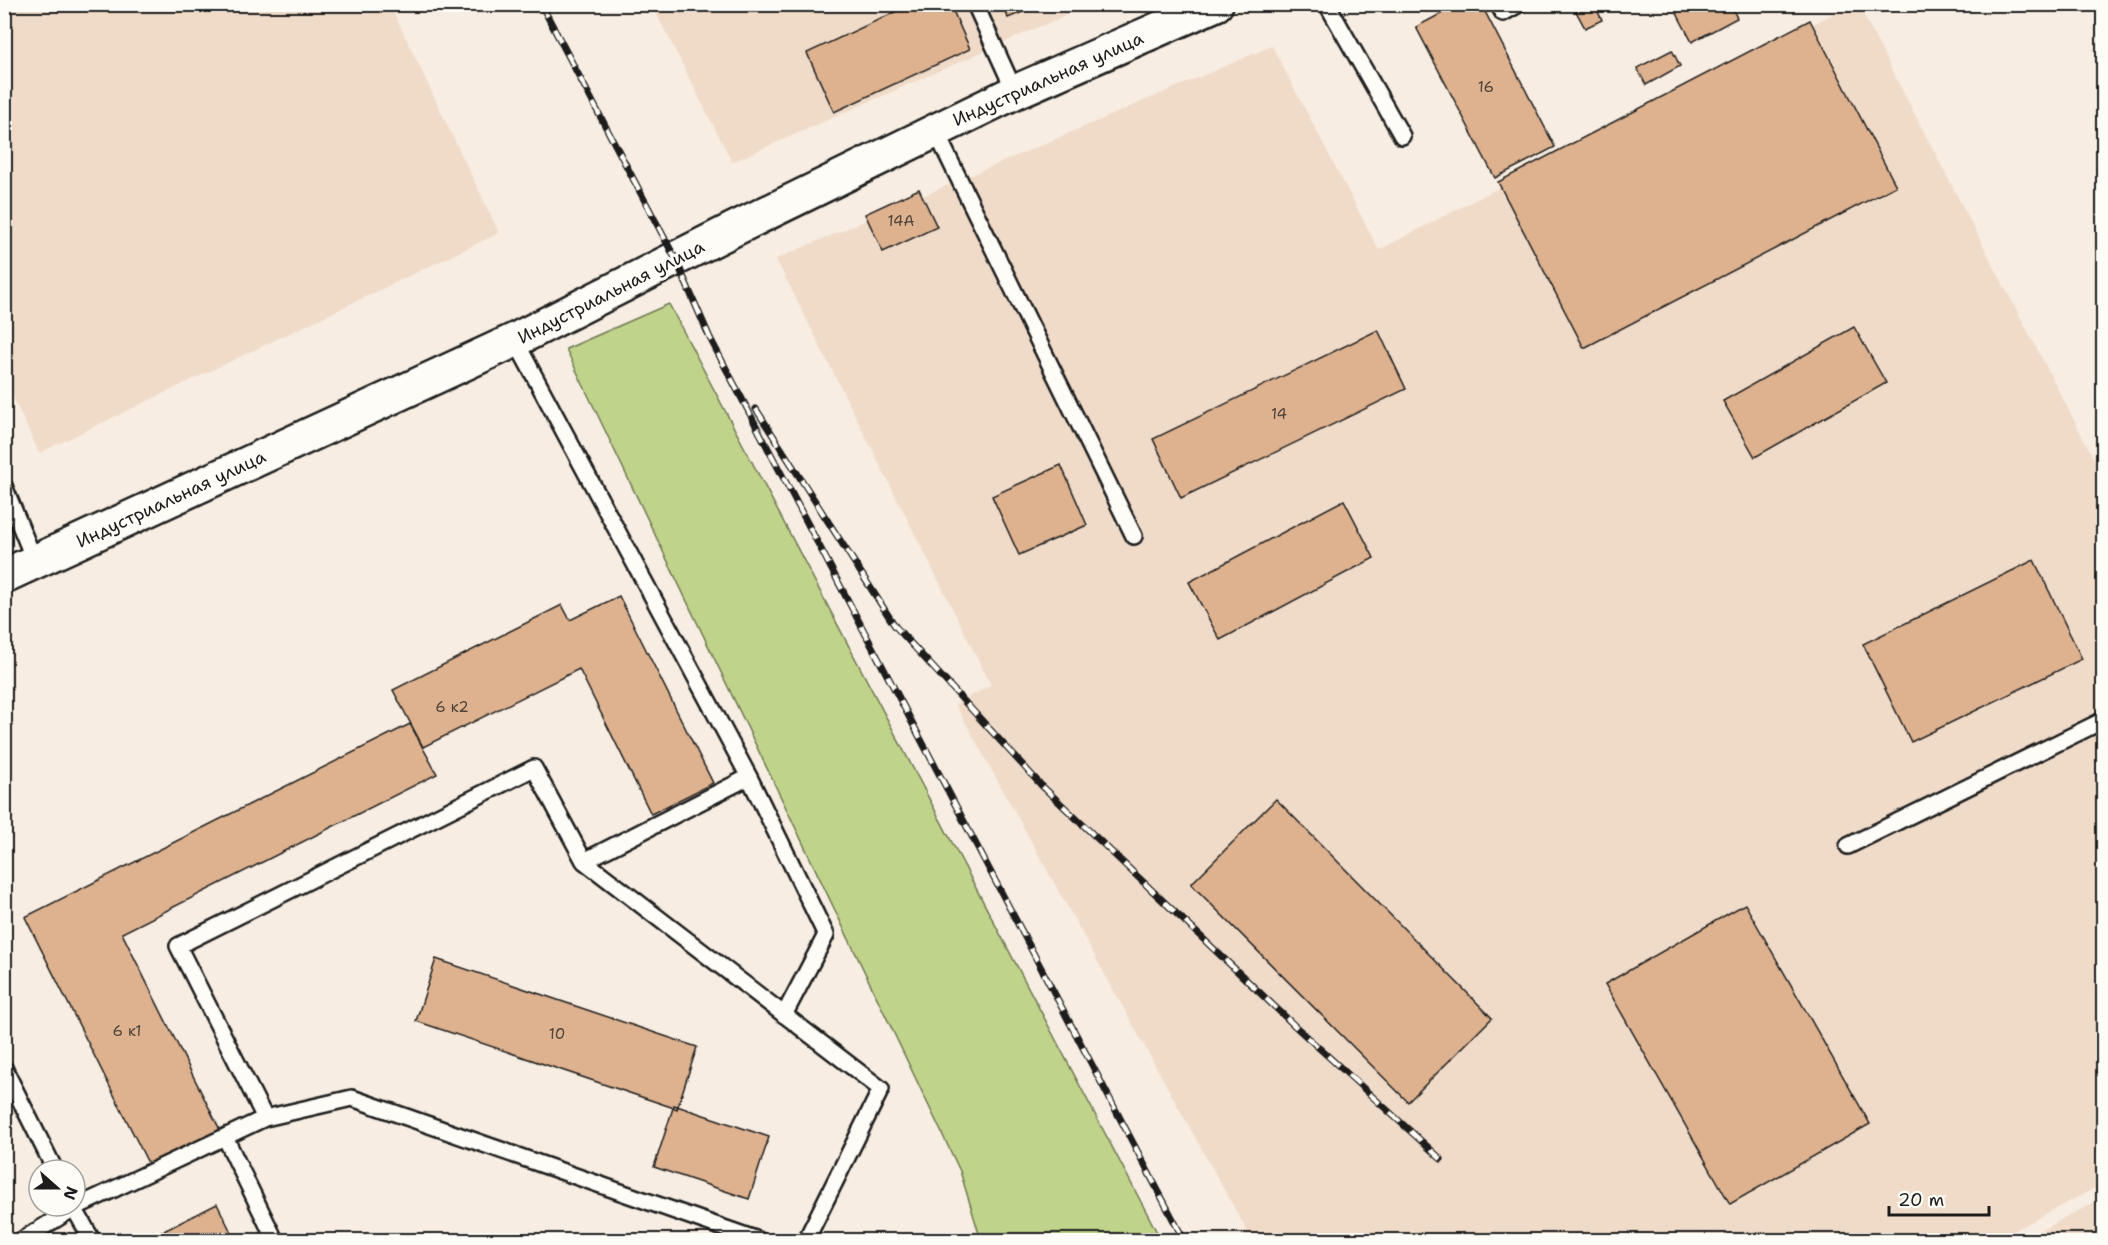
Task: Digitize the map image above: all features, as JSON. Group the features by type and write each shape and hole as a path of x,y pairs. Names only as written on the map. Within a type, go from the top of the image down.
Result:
{"main road":[{"name":"Индустриальная улица","path":"4,576 514,340 1015,92 1216,4"}],"lane":[{"path":"975,4 1015,92"},
{"path":"1327,4 1402,136"},
{"path":"1498,4 1503,13 1519,4"},
{"path":"935,130 1134,536"},
{"path":"514,340 749,777 826,935 784,1015"},
{"path":"4,486 35,562"},
{"path":"1848,846 2103,720"},
{"path":"265,1118 178,946 534,768 585,861 881,1089 806,1240"},
{"path":"585,861 749,777"},
{"path":"4,1068 49,1158"},
{"path":"87,1201 265,1118 352,1098 758,1240"},
{"path":"225,1137 275,1240"},
{"path":"22,1240 57,1218"},
{"path":"80,1218 92,1240"}],"shaded area":[{"path":"5,4 390,5 499,233 39,453 5,380"},
{"path":"652,5 1089,5 732,162"},
{"path":"1850,5 1858,5 2103,476 2103,1184 1996,1240 1252,1240 955,704 991,685 776,259 1272,46 1379,250"},
{"path":"2103,1198 2103,1240 2022,1240"}],"green space":[{"path":"669,304 1161,1240 981,1240 960,1171 566,349"}],"building":[{"path":"912,4 950,4 970,49 834,112 807,53"},
{"path":"1003,4 1042,4 1008,18"},
{"path":"1459,4 1481,4 1555,147 1495,178 1416,27"},
{"path":"1572,4 1594,4 1602,20 1585,28"},
{"path":"1672,4 1730,4 1737,18 1692,42"},
{"path":"1810,20 1896,186 1584,348 1498,182"},
{"path":"1672,50 1680,66 1646,85 1637,68"},
{"path":"919,189 937,227 883,252 865,214"},
{"path":"1854,327 1886,383 1755,457 1723,401"},
{"path":"1378,330 1406,389 1181,498 1153,439"},
{"path":"1061,465 1087,525 1019,555 992,496"},
{"path":"1344,500 1374,558 1220,640 1189,582"},
{"path":"2034,560 2082,659 1911,742 1863,644"},
{"path":"619,596 713,783 651,814 579,669 423,747 393,690 562,605 570,620"},
{"path":"410,724 437,774 122,933 220,1130 149,1165 25,917"},
{"path":"1276,799 1492,1018 1408,1102 1191,884"},
{"path":"1745,904 1870,1124 1730,1204 1605,984"},
{"path":"436,959 697,1047 677,1109 416,1021"},
{"path":"674,1105 769,1137 749,1199 654,1167"},
{"path":"217,1204 235,1240 148,1239"}],"railway":[{"path":"541,4 676,260 710,338 1184,1240"},
{"path":"756,409 895,626 1041,785 1296,1027 1441,1159"}]}
